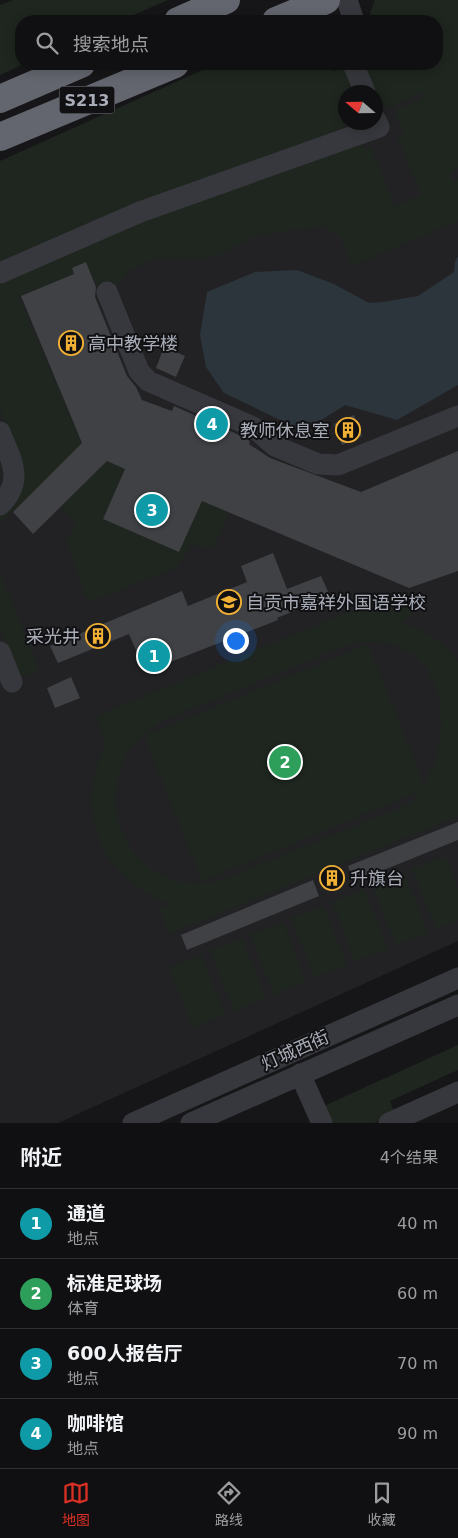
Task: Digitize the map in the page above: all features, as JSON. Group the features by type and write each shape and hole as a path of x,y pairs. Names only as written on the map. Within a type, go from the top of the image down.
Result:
{"highway":[{"path":"192,15 226,0"},
{"path":"298,15 319,9"},
{"name":"S213","path":"0,100 68,70"},
{"name":"S213","path":"0,137 161,70"}],"street":[{"path":"347,0 352,15"},
{"path":"356,70 362,85"},
{"path":"0,273 140,212 372,130"},
{"path":"107,292 139,371 148,382 162,380 253,427 269,442 318,464 332,466 354,449 458,416"},
{"path":"0,432 15,473 12,488 0,505"},
{"path":"0,652 12,682"},
{"name":"灯城西街","path":"133,1123 458,978"},
{"name":"灯城西街","path":"191,1123 458,1005"},
{"path":"300,1074 322,1123"},
{"path":"389,1123 458,1092"},
{"path":"431,1104 447,1102 458,1105"}],"shaded area":[{"path":"13,0 168,0 134,15 15,15 15,68 0,75 0,5"},
{"path":"375,0 458,0 458,168 450,172 454,181 458,179 458,221 352,266 340,237 325,226 258,235 220,255 206,258 153,259 130,270 115,288 97,288 86,262 73,268 74,274 19,297 82,443 0,524 0,516 12,503 22,465 0,409 0,282 146,219 276,175 363,142 366,149 371,147 395,206 421,195 397,136 403,133 394,111 423,99 421,93 383,110 383,85 372,85 365,70 443,70 443,15 370,15"},
{"path":"203,70 346,70 351,85 338,85 338,130 346,130 347,132 0,264 0,161"},
{"name":"自贡市嘉祥外国语学校","path":"458,70 458,941 58,1123 0,1123 0,263 338,117 338,130 383,130 383,99"},
{"path":"458,256 458,385 397,420 345,405 315,424 299,429 224,393 206,367 200,335 207,292 255,272 297,270 334,284 369,303 383,302 418,296 454,272"},
{"path":"107,461 125,468 103,519 179,552 202,501 229,512 214,547 210,549 191,544 178,567 92,601 85,595 66,541 73,530 75,521 60,508"},
{"path":"0,573 40,670 21,677 0,627"},
{"path":"402,590 413,616 401,622 418,628 432,637 458,661 458,816 168,934 159,909 170,903 145,892 125,877 109,859 99,838 93,816 92,792 96,767 106,742 96,716","holes":["362,642 394,646 417,658 432,678 440,703 441,730 436,758 425,783 409,804 219,881 184,882 156,871 134,851 120,826 116,797 121,768 137,741 165,720 347,645"]},
{"path":"368,644 426,789 202,881 144,736"},
{"path":"445,856 458,890 458,920 436,929 412,869"},
{"path":"404,872 428,932 396,945 372,885"},
{"path":"364,889 388,949 355,962 332,902"},
{"path":"323,906 347,965 315,978 291,918"},
{"path":"283,922 306,981 274,995 250,935"},
{"path":"242,938 266,998 234,1011 210,951"},
{"path":"201,955 225,1015 193,1027 169,968"},
{"path":"458,1045 458,1070 390,1101 395,1114 374,1123 331,1123 324,1106"}],"building":[{"path":"86,262 96,287 95,297 127,376 136,387 142,400 172,411 174,406 246,438 250,441 249,444 270,458 361,492 458,451 458,571 409,588 202,501 179,552 103,519 125,469 107,461 33,534 13,512 82,443 21,296 74,274 72,268"},
{"path":"164,347 185,356 176,377 156,368"},
{"name":"教师休息室","path":"354,415 362,436 342,445 334,424"},
{"path":"273,553 287,589 321,576 330,596 277,618 278,620 145,672 129,634 58,663 50,646 182,591 188,606 247,582 241,566"},
{"path":"71,677 80,698 55,708 47,688"},
{"path":"458,822 458,840 354,882 348,866"},
{"path":"313,880 319,896 187,950 181,935"}],"place":[{"name":"高中教学楼","path":"71,343"},
{"name":"咖啡馆","path":"212,424"},
{"name":"教师休息室","path":"348,430"},
{"name":"600人报告厅","path":"152,510"},
{"name":"自贡市嘉祥外国语学校","path":"229,602"},
{"name":"采光井","path":"98,636"},
{"name":"通道","path":"154,656"},
{"name":"标准足球场","path":"285,762"},
{"name":"升旗台","path":"332,878"}]}
